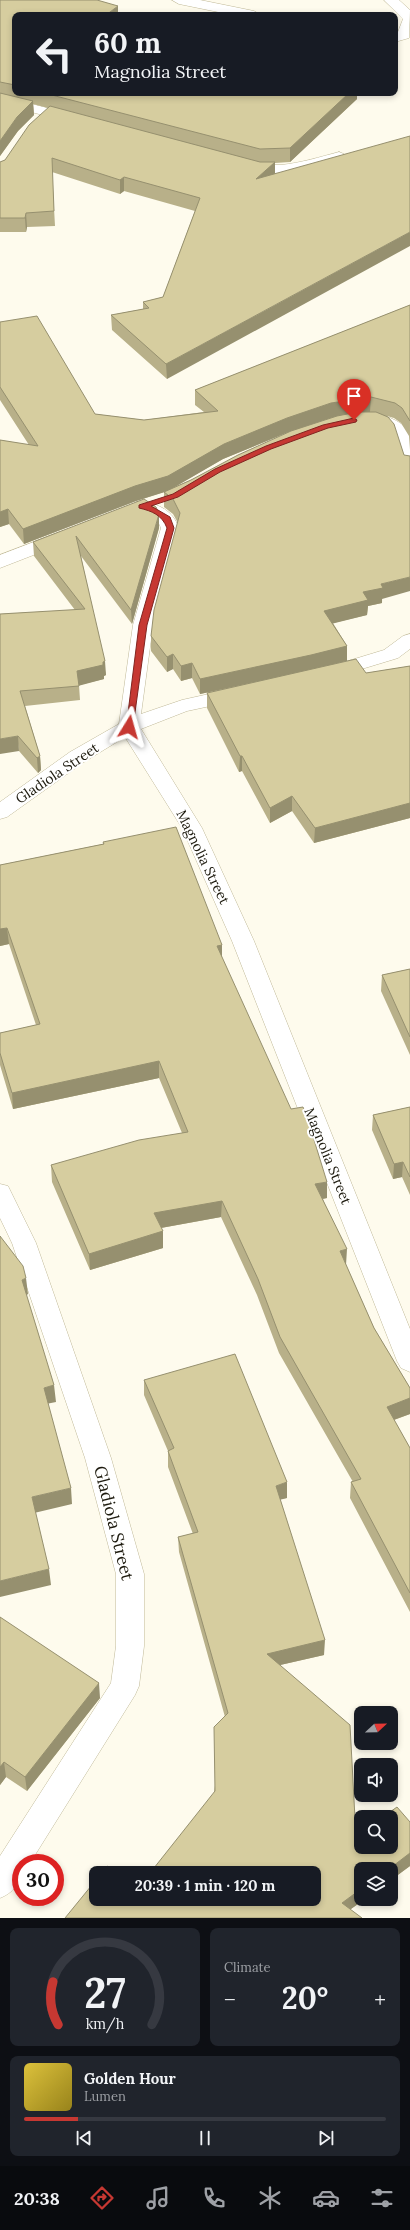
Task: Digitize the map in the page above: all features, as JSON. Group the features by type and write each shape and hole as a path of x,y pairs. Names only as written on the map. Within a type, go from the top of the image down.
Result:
{"street":[{"path":"179,0 239,12"},
{"path":"391,0 410,18 404,35 398,37"},
{"path":"0,100 87,123"},
{"path":"34,126 48,112"},
{"path":"232,163 260,170 275,171 349,154"},
{"path":"354,420 369,418 384,421 395,427 407,442 410,465"},
{"path":"129,727 143,625 170,528 167,519 153,509 135,509 169,498"},
{"path":"0,562 78,531"},
{"path":"314,677 391,654 410,640"},
{"name":"Gladiola Street","path":"0,812 46,778 129,727 162,713 195,702 254,691"},
{"name":"Magnolia Street","path":"129,727 192,828 240,934 410,1362"},
{"name":"Gladiola Street","path":"0,1193 24,1243 96,1451 130,1574 130,1646 125,1686 0,1883"}],"building":[{"path":"0,0 97,0 118,6 110,12 12,12 12,84 0,82"},
{"path":"0,93 33,101 17,117 0,141"},
{"path":"56,96 346,96 290,148 260,149"},
{"path":"50,106 260,162 275,162 256,179 410,136 410,232 166,364 111,315 149,308 143,302 163,297 200,198 124,177 120,180 52,158 54,211 26,213 25,218 0,218 0,162 5,160 29,125"},
{"path":"410,305 410,421 402,408 395,403 371,397 331,403 287,418 224,444 168,476 135,486 23,529 8,509 0,512 0,440 38,446 0,387 0,322 37,316 95,414 144,420 218,411 195,390"},
{"path":"358,412 376,412 388,417 394,424 404,455 410,456 410,577 381,584 383,588 363,592 368,600 324,611 347,646 200,679 192,663 181,666 173,654 167,657 151,636 154,610 180,513 173,499 164,492 191,480 238,455 291,431 337,416"},
{"path":"144,499 156,507 159,514 131,610 76,536 105,661 103,662 103,665 77,671 79,686 20,691 40,756 37,758 18,736 0,739 0,614 85,609 33,542"},
{"path":"356,659 366,673 410,666 410,803 315,828 292,796 270,808 242,756 240,756 207,693"},
{"path":"176,827 222,945 217,946 291,1109 303,1107 307,1117 327,1182 315,1184 347,1249 340,1251 374,1328 410,1388 410,1398 387,1407 410,1448 410,1593 351,1482 361,1479 280,1337 258,1279 222,1201 154,1213 163,1231 89,1254 51,1165 139,1140 188,1132 159,1061 12,1093 0,1053 0,1033 40,1024 7,928 0,929 0,865 104,844 103,842"},
{"path":"410,969 410,1037 382,975"},
{"path":"410,1107 410,1177 403,1162 394,1164 373,1115"},
{"path":"0,1236 23,1266 26,1278 22,1280 54,1385 44,1388 71,1488 32,1497 49,1569 0,1581"},
{"path":"235,1354 287,1482 276,1486 325,1640 267,1654 350,1725 355,1810 354,1854 398,1854 398,1810 393,1810 397,1807 410,1822 410,1853 398,1862 354,1862 354,1894 342,1903 362,1918 65,1918 89,1889 89,1906 321,1906 321,1866 156,1866 215,1791 214,1727 228,1713 178,1537 198,1532 168,1451 174,1448 144,1380"},
{"path":"0,1617 99,1683 25,1777 4,1762 0,1767"}],"route":[{"path":"129,727 143,625 170,528 167,519 153,509 142,506 175,496 218,470 269,448 326,426 354,420"}]}
